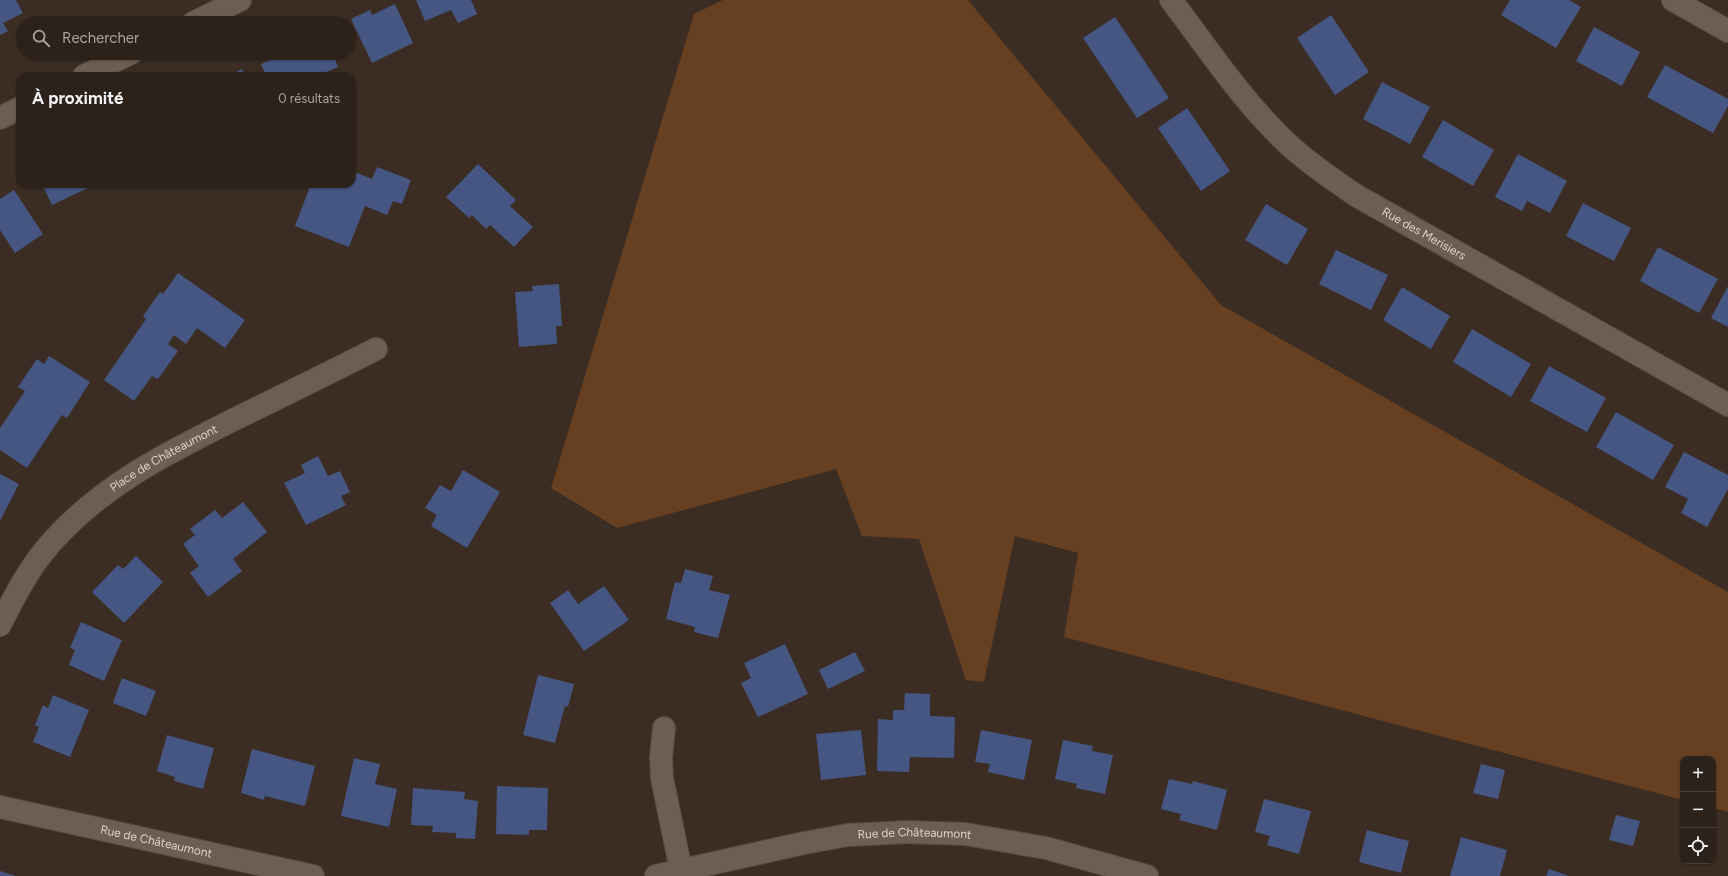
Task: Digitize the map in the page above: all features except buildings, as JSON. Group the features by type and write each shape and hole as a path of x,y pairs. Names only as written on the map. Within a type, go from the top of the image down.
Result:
{"street":[{"path":"207,16 240,0"},
{"name":"Rue des Merisiers","path":"1171,0 1246,100 1270,126 1323,172 1357,196 1728,405"},
{"path":"1673,0 1728,31"},
{"path":"92,72 117,60"},
{"path":"0,118 16,110"},
{"name":"Place de Châteaumont","path":"0,625 27,576 50,544 84,509 121,481 163,455 376,349"},
{"path":"664,728 661,758 662,778 681,870"},
{"name":"Rue de Châteaumont","path":"0,807 313,876"},
{"name":"Rue de Châteaumont","path":"656,876 804,843 848,835 908,832 965,834 1046,848 1147,876"}],"shaded area":[{"path":"723,0 968,0 1221,305 1728,592 1728,812 1716,809 1716,756 1680,756 1680,799 1064,637 1078,553 1015,536 984,682 966,680 919,539 862,536 836,469 617,528 551,488 694,14"}]}
